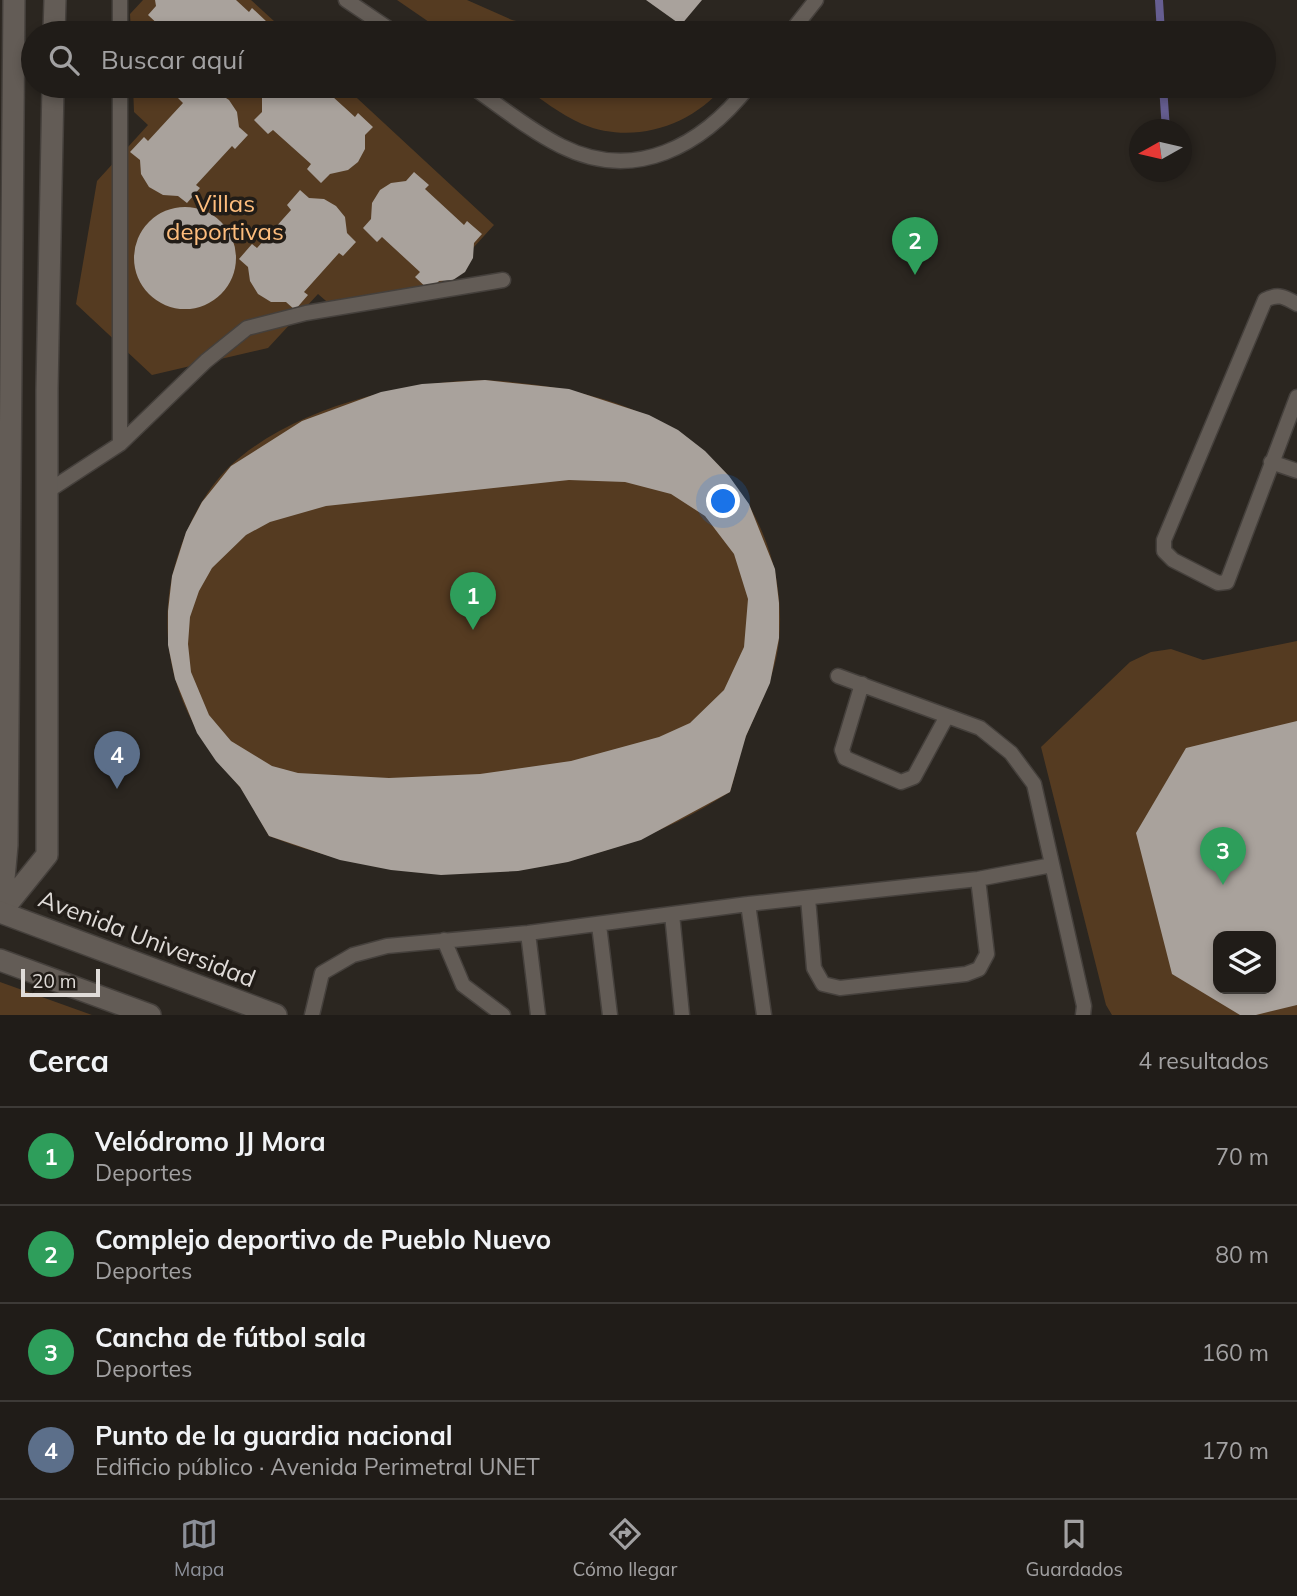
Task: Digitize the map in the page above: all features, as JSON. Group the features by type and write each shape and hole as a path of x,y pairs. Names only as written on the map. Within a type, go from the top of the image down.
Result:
{"street":[{"path":"0,912 7,845 5,444 14,0"},
{"path":"54,21 55,0"},
{"path":"0,912 47,855 47,389 53,98"},
{"path":"6,389 47,389"},
{"path":"5,444 48,443"},
{"name":"Avenida Universidad","path":"0,912 276,1015"},
{"path":"0,960 113,1007 150,1015"}],"lane":[{"path":"120,0 120,21"},
{"path":"346,0 377,21"},
{"path":"799,21 816,0"},
{"path":"120,98 120,444"},
{"path":"489,98 563,147 590,157 626,161 648,160 684,144 722,117 739,98"},
{"path":"48,491 120,444 206,361 247,328 306,313 503,281"},
{"path":"1297,304 1274,295 1265,300 1164,540 1164,551 1173,560 1218,583 1227,582 1232,575 1271,462 1297,397"},
{"path":"1271,462 1297,471"},
{"path":"838,676 980,728 1011,753 1034,784 1086,1012"},
{"path":"862,684 842,750 845,758 901,782 914,778 947,716"},
{"path":"312,1015 322,973 353,955 387,946 599,925 748,904 978,879 1052,865"},
{"path":"808,898 814,968 823,984 841,988 967,974 979,970 987,954 978,879"},
{"path":"748,904 764,1015"},
{"path":"672,914 682,1015"},
{"path":"599,925 610,1015"},
{"path":"528,933 538,1015"},
{"path":"444,940 463,985 503,1015"}],"green space":[{"path":"143,0 251,0 274,21 130,21 130,14"},
{"path":"397,0 467,0 516,21 428,21"},
{"name":"Villas deportivas","path":"133,98 357,98 494,225 431,294 333,307 318,294 268,348 152,375 76,304 97,181 148,125 134,112"},
{"path":"539,98 712,98 677,122 640,132 601,130 582,124"},
{"path":"485,380 567,390 607,400 645,415 680,434 712,459 739,490 760,527 770,554 777,582 780,626 774,666 744,743 730,792 676,822 621,845 563,862 505,871 446,873 387,868 328,855 269,836 243,792 193,723 180,694 171,663 167,618 170,587 177,558 191,521 204,498 229,467 254,446 284,429 316,414 384,392"},
{"path":"1297,641 1297,1015 1112,1015 1106,1005 1041,747 1130,662 1151,652 1171,649 1203,660"},
{"path":"0,982 92,1015 0,1015"}],"building":[{"path":"155,0 236,0 249,12 252,8 266,21 154,21 148,15 156,6"},
{"path":"646,0 702,0 684,21 675,21"},
{"path":"178,98 226,98 237,112 239,127 248,135 235,149 232,146 196,185 200,188 187,203 178,196 163,195 149,187 141,174 140,160 130,152 144,137 148,141 183,103"},
{"path":"262,98 334,98 355,117 358,113 373,127 365,135 365,149 358,162 348,170 330,174 321,183 307,169 311,164 273,130 268,134 254,120 262,112"},
{"path":"414,172 429,185 425,189 464,225 467,221 482,234 474,243 473,258 465,272 453,280 439,281 430,291 415,277 420,272 382,237 377,242 363,228 371,219 372,203 380,190 391,183 406,181"},
{"path":"300,190 309,198 324,199 336,206 345,217 347,233 356,242 343,256 339,253 304,292 308,295 295,310 286,302 271,302 258,294 250,281 248,267 239,259 252,244 257,248 291,210 287,205"},
{"path":"185,207 214,215 228,229 236,258 228,287 214,301 185,309 156,301 142,287 134,258 142,229 156,215"},
{"path":"485,380 569,389 649,415 678,430 705,451 729,476 749,504 775,569 779,603 779,638 770,683 746,736 730,792 641,840 568,862 518,871 441,875 391,870 340,860 269,836 240,787 216,761 197,733 175,679 168,645 168,611 172,576 186,532 202,502 231,466 302,421 381,392 422,384","holes":["569,480 625,482 671,494 705,516 734,554 748,599 744,647 724,690 690,723 659,737 571,761 480,774 389,778 298,773 272,766 231,741 209,715 191,672 188,644 190,617 199,591 212,568 246,535 270,522 326,506"]},
{"path":"1297,721 1297,1005 1256,1015 1240,1015 1172,974 1136,833 1186,748"}],"waterway":[{"path":"1159,0 1160,21"},
{"path":"1164,98 1165,119"}],"place":[{"name":"Complejo deportivo de Pueblo Nuevo","path":"915,275"},
{"name":"Velódromo JJ Mora","path":"473,630"},
{"name":"Punto de la guardia nacional","path":"117,789"},
{"name":"Cancha de fútbol sala","path":"1223,885"}]}
